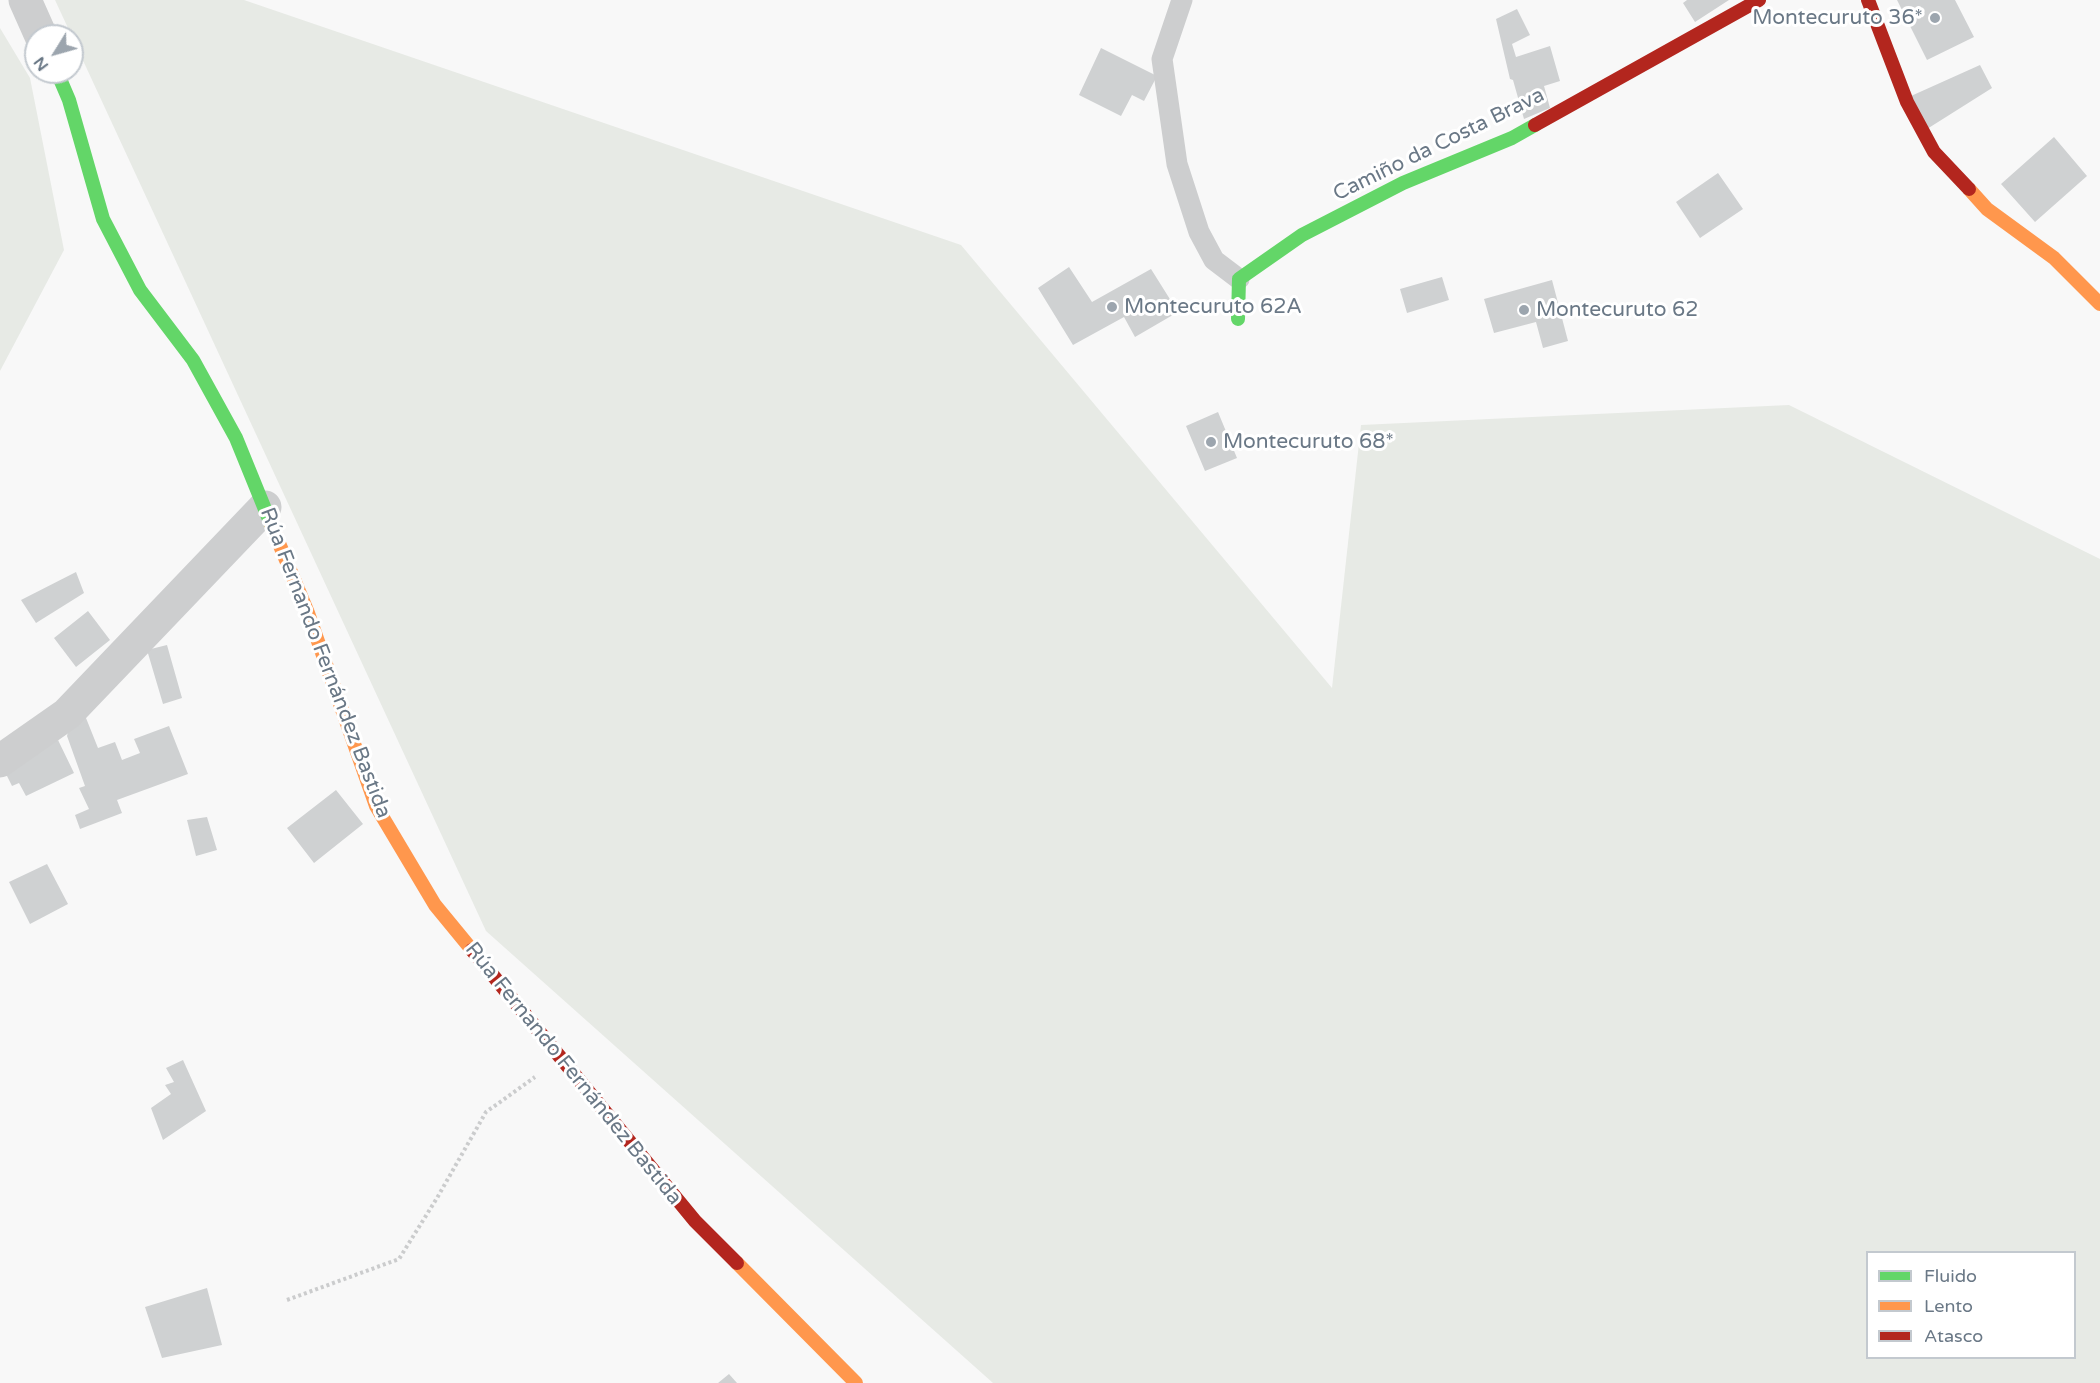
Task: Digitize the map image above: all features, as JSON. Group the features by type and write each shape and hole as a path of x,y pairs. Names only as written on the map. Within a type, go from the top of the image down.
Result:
{"street":[{"path":"25,0 36,24"},
{"name":"Camiño da Costa Brava","path":"1239,279 1302,235 1403,183 1512,138 1759,0"},
{"path":"1868,0 1907,102 1934,153 1987,209 2054,258 2100,304"},
{"name":"Rúa Fernando Fernández Bastida","path":"62,84 69,100 102,219 140,290 193,360 236,438 308,613 376,806 435,905 695,1221 856,1383"},
{"path":"1238,319 1239,279"},
{"path":"0,761 67,714 265,507"}],"lane":[{"path":"1182,0 1162,59 1177,164 1199,232 1214,260 1239,279"}],"path":[{"path":"287,1300 399,1260 486,1112 560,1059"}],"shaded area":[{"path":"55,0 244,0 961,245 1332,688 1361,425 1789,405 2100,559 2100,1383 993,1383 486,931 84,63 84,24 66,24"},
{"path":"0,28 24,68 24,84 31,84 64,250 0,371"}],"building":[{"path":"1687,0 1729,0 1695,22 1683,3"},
{"name":"Montecuruto 36*","path":"1897,0 1955,0 1974,37 1927,60"},
{"path":"1517,9 1530,35 1512,44 1516,57 1550,46 1560,81 1544,86 1550,108 1524,119 1513,80 1510,79 1496,19"},
{"path":"1101,48 1157,76 1144,101 1132,95 1121,116 1079,95"},
{"path":"1980,65 1992,88 1927,129 1911,96"},
{"path":"2054,137 2087,176 2035,222 2001,184"},
{"path":"1718,173 1743,209 1700,238 1676,202"},
{"name":"Montecuruto 62A","path":"1069,267 1092,302 1151,269 1178,312 1135,337 1124,317 1073,345 1038,288"},
{"path":"1442,277 1449,300 1407,313 1400,289"},
{"name":"Montecuruto 62","path":"1552,280 1568,341 1543,348 1536,322 1494,333 1484,299"},
{"name":"Montecuruto 68*","path":"1218,412 1237,458 1205,471 1186,426"},
{"path":"76,572 84,593 36,623 21,600"},
{"path":"88,611 110,640 76,667 54,638"},
{"path":"167,645 182,698 163,704 147,650"},
{"path":"84,713 98,748 115,742 122,760 140,753 134,739 169,726 188,774 117,800 122,813 80,829 75,815 89,809 79,788 85,786 67,736 70,723"},
{"path":"58,740 74,773 26,796 19,783 12,786 3,768"},
{"path":"336,790 363,824 314,863 287,828"},
{"path":"207,817 217,850 196,856 187,820"},
{"path":"47,864 68,904 30,924 9,882"},
{"path":"183,1060 206,1111 163,1140 151,1108 171,1094 165,1085 174,1082 166,1068"},
{"path":"207,1288 222,1345 162,1358 145,1307"},
{"path":"729,1374 737,1383 718,1383"}],"traffic: fast":[{"path":"62,84 69,100 103,219 140,290 193,360 236,438 271,524"},
{"path":"1238,319 1239,279 1302,235 1403,183 1512,138 1535,125"}],"traffic: slow":[{"path":"1969,189 1987,209 2054,258 2100,304"},
{"path":"271,524 308,613 376,806 435,905 472,950"},
{"path":"737,1263 856,1383"}],"traffic: jam":[{"path":"1535,125 1759,0"},
{"path":"1868,0 1907,102 1934,152 1969,189"},
{"path":"472,950 695,1221 737,1263"}],"place":[{"name":"Montecuruto 36*","path":"1935,18"},
{"name":"Montecuruto 62A","path":"1112,307"},
{"name":"Montecuruto 62","path":"1524,310"},
{"name":"Montecuruto 68*","path":"1211,442"}]}
